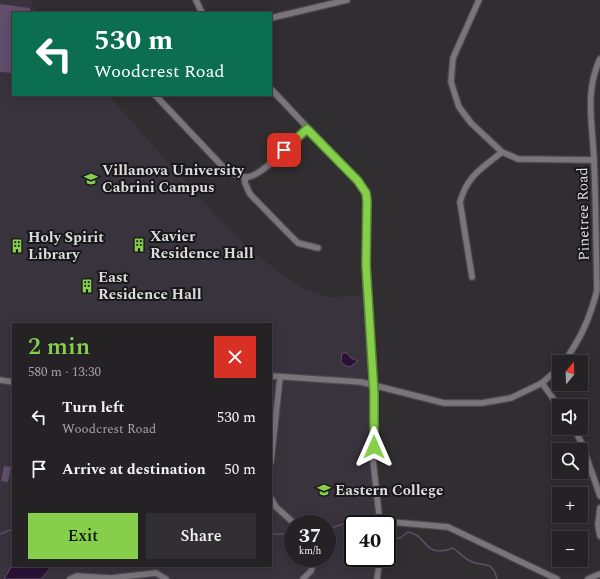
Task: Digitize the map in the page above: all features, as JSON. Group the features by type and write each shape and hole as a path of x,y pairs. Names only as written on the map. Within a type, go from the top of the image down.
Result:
{"street":[{"path":"196,0 202,12"},
{"path":"272,18 348,0"},
{"path":"479,0 453,58 451,82 459,107 471,123 502,152 518,160 594,160"},
{"name":"Pinetree Road","path":"569,355 580,340 599,290 594,160 590,102 591,85 600,59"},
{"path":"272,90 307,129 355,178 366,193 368,213 366,286 373,385 374,460 379,515"},
{"path":"156,96 225,169 231,173 245,177 261,172 307,129"},
{"path":"472,277 460,202 463,191 471,177 502,152"},
{"path":"245,177 245,183 250,194 298,243 305,246 318,248"},
{"path":"272,376 332,380 373,385 444,403 482,403 510,398 542,383 552,374"},
{"path":"272,453 280,377"},
{"path":"0,380 12,382"},
{"path":"542,383 553,399"},
{"path":"578,435 600,496"},
{"path":"272,500 276,506 286,515"},
{"path":"600,508 598,525 600,536"},
{"path":"396,523 448,527 557,579"},
{"path":"303,579 312,571 313,567"},
{"path":"377,579 379,567"},
{"path":"70,579 78,576 112,578 156,573 166,579"},
{"path":"588,579 600,574"}],"shaded area":[{"name":"Villanova University Cabrini Campus","path":"0,0 31,0 36,12 12,12 12,96 109,96 211,210 253,253 302,288 329,297 367,295 374,393 373,460 379,515 344,515 344,567 379,567 377,579 0,579"},
{"path":"0,4 30,8 30,12 12,12 12,73 0,72"},
{"path":"342,353 347,353 351,358 358,361 350,367 344,365 341,361"},
{"path":"4,466 11,467 8,482 1,481"},
{"path":"12,566 12,567 51,567 41,579 4,579"}],"waterway":[{"path":"336,526 344,524"},
{"path":"0,534 12,529"},
{"path":"396,539 408,532 419,537 431,549 436,551 443,551 453,548 470,561 490,566 493,569 497,579"},
{"path":"272,534 284,534"}],"place":[{"name":"Villanova University Cabrini Campus","path":"91,179"},
{"name":"Xavier Residence Hall","path":"139,245"},
{"name":"Holy Spirit Library","path":"17,246"},
{"name":"East Residence Hall","path":"87,286"},
{"name":"Eastern College","path":"324,490"}],"route":[{"path":"284,150 307,129 358,181 366,193 368,213 366,276 374,393 374,447"}]}
